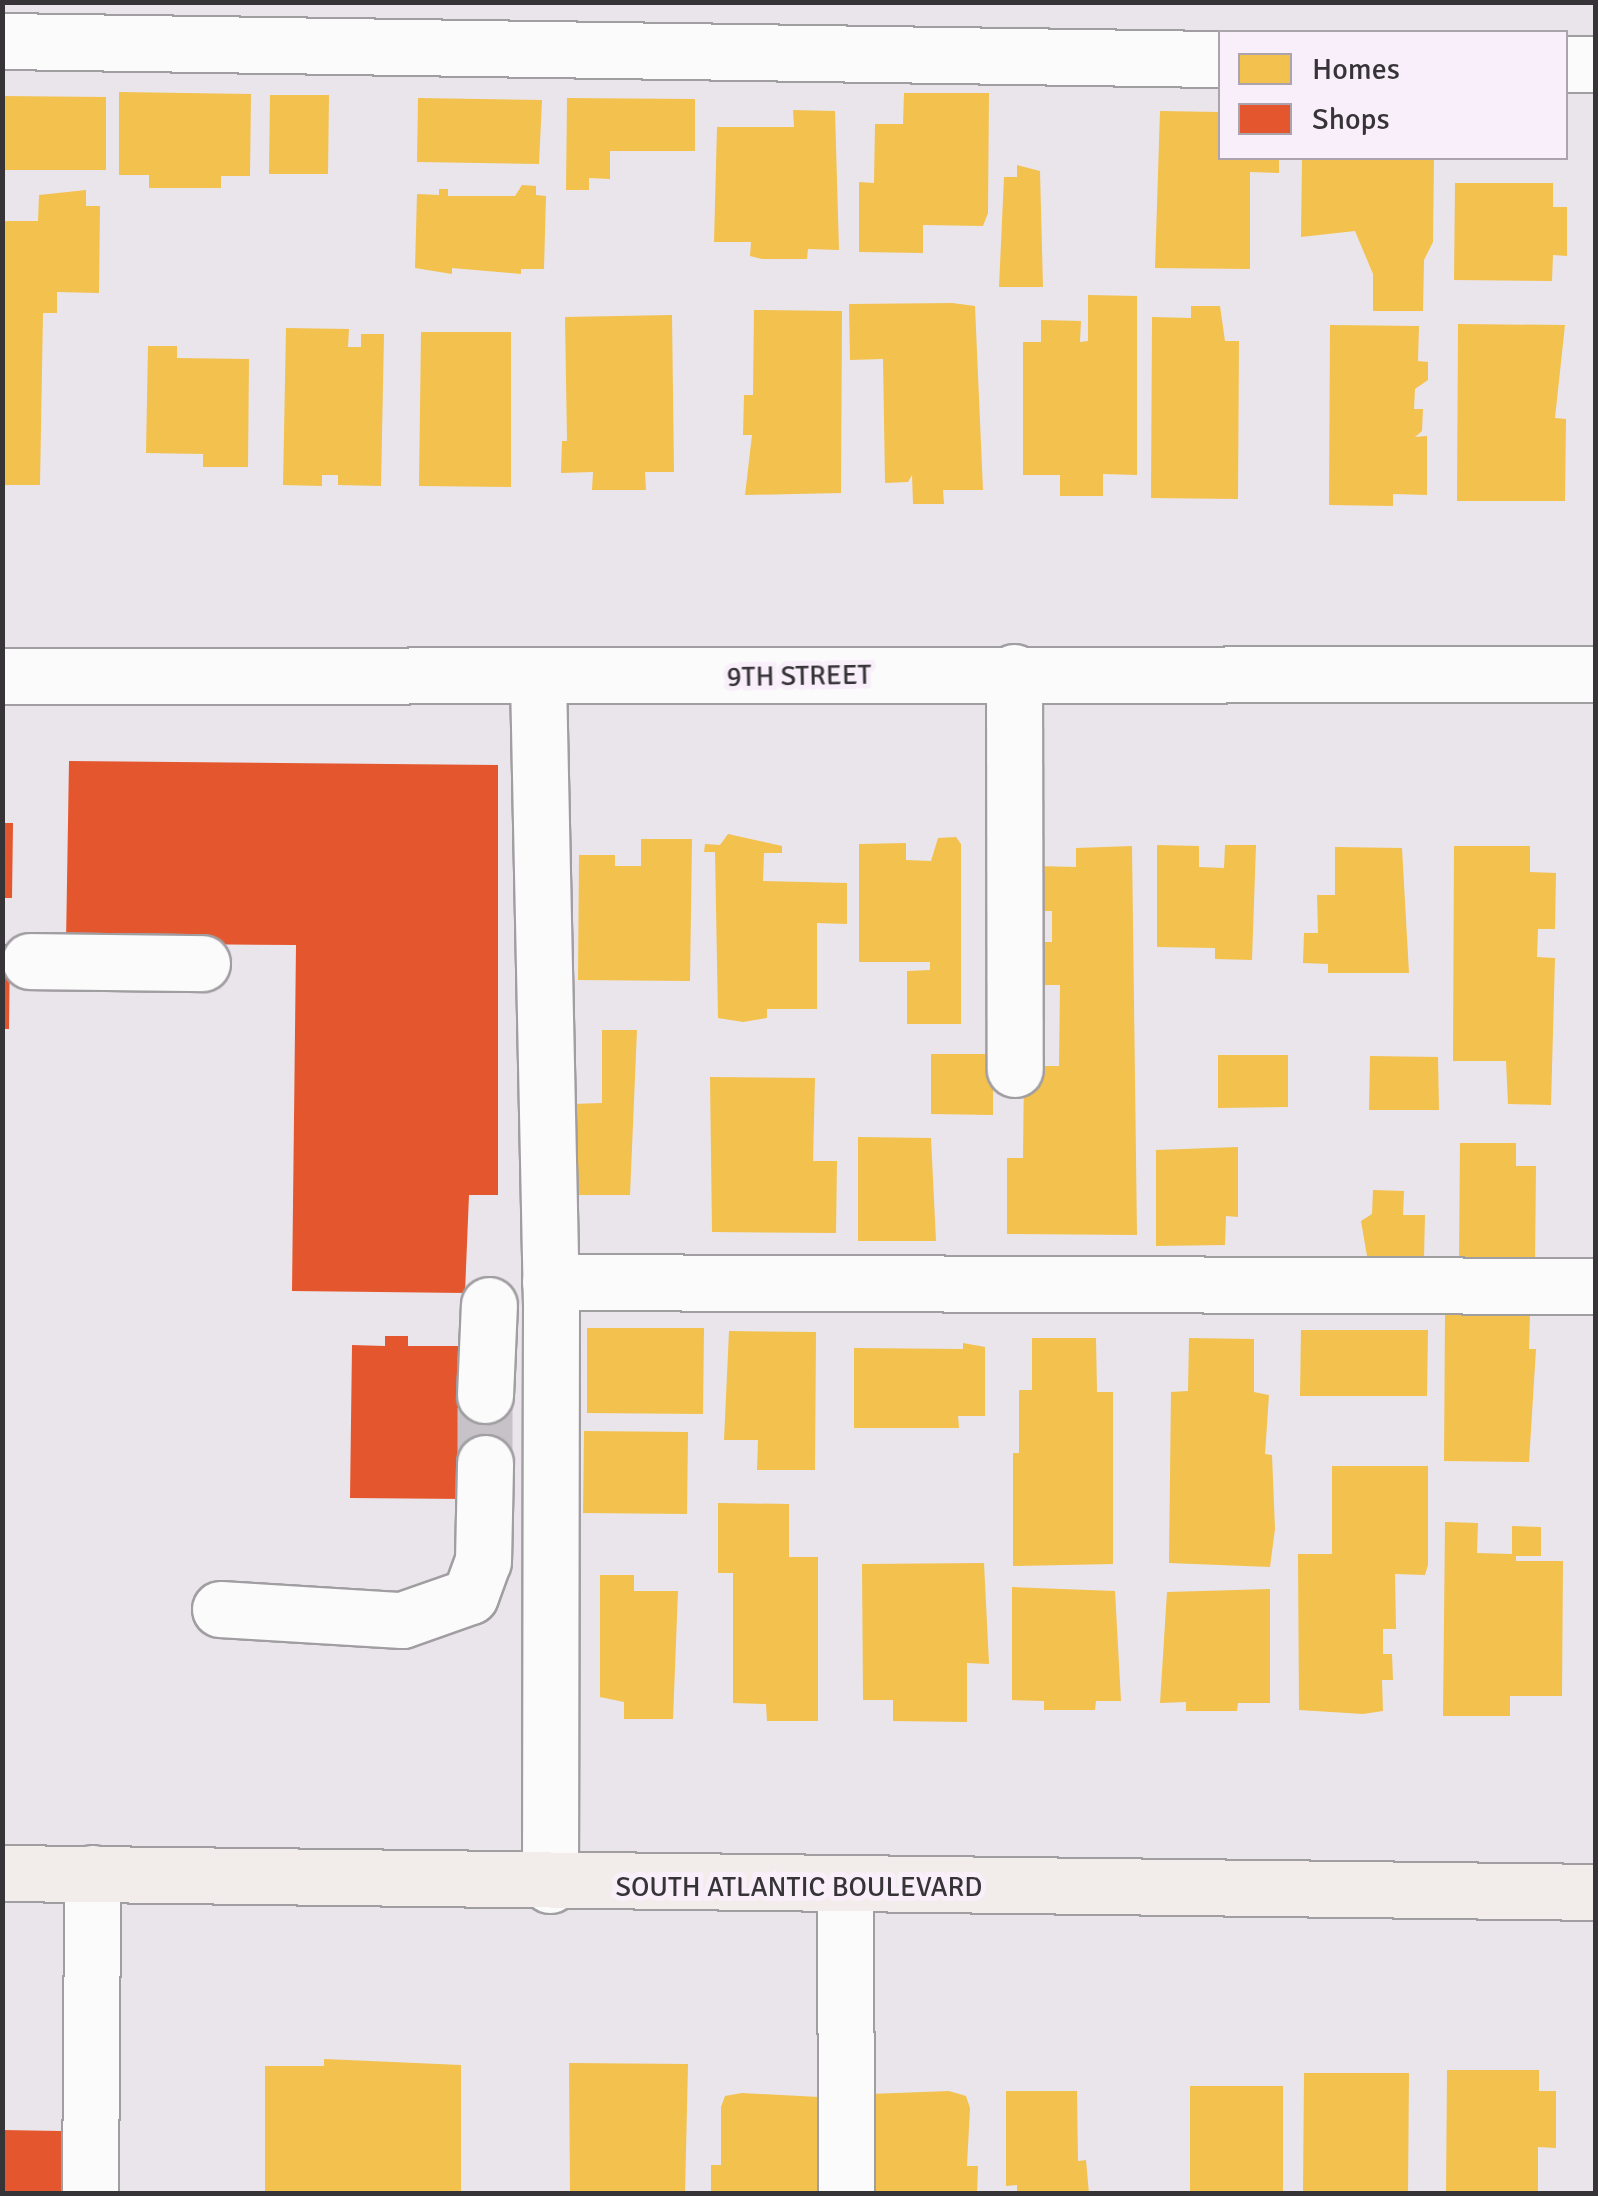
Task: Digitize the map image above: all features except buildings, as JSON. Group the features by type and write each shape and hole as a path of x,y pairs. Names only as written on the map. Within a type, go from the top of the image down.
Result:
{"main road":[{"name":"SOUTH ATLANTIC BOULEVARD","path":"2,1873 550,1884 1596,1892"}],"street":[{"path":"2,41 1218,59"},
{"path":"1568,64 1596,64"},
{"path":"1014,672 1015,1069"},
{"name":"9TH STREET","path":"2,676 538,679 1014,672 1596,674"},
{"path":"538,679 550,1282 550,1884"},
{"path":"30,961 202,963"},
{"path":"550,1282 1596,1286"},
{"path":"485,1395 489,1305"},
{"path":"220,1609 402,1620 470,1596 483,1561 485,1463"},
{"path":"90,2194 92,1873"},
{"path":"845,1887 846,2194"}],"tunnel":[{"path":"485,1395 485,1463"}]}
